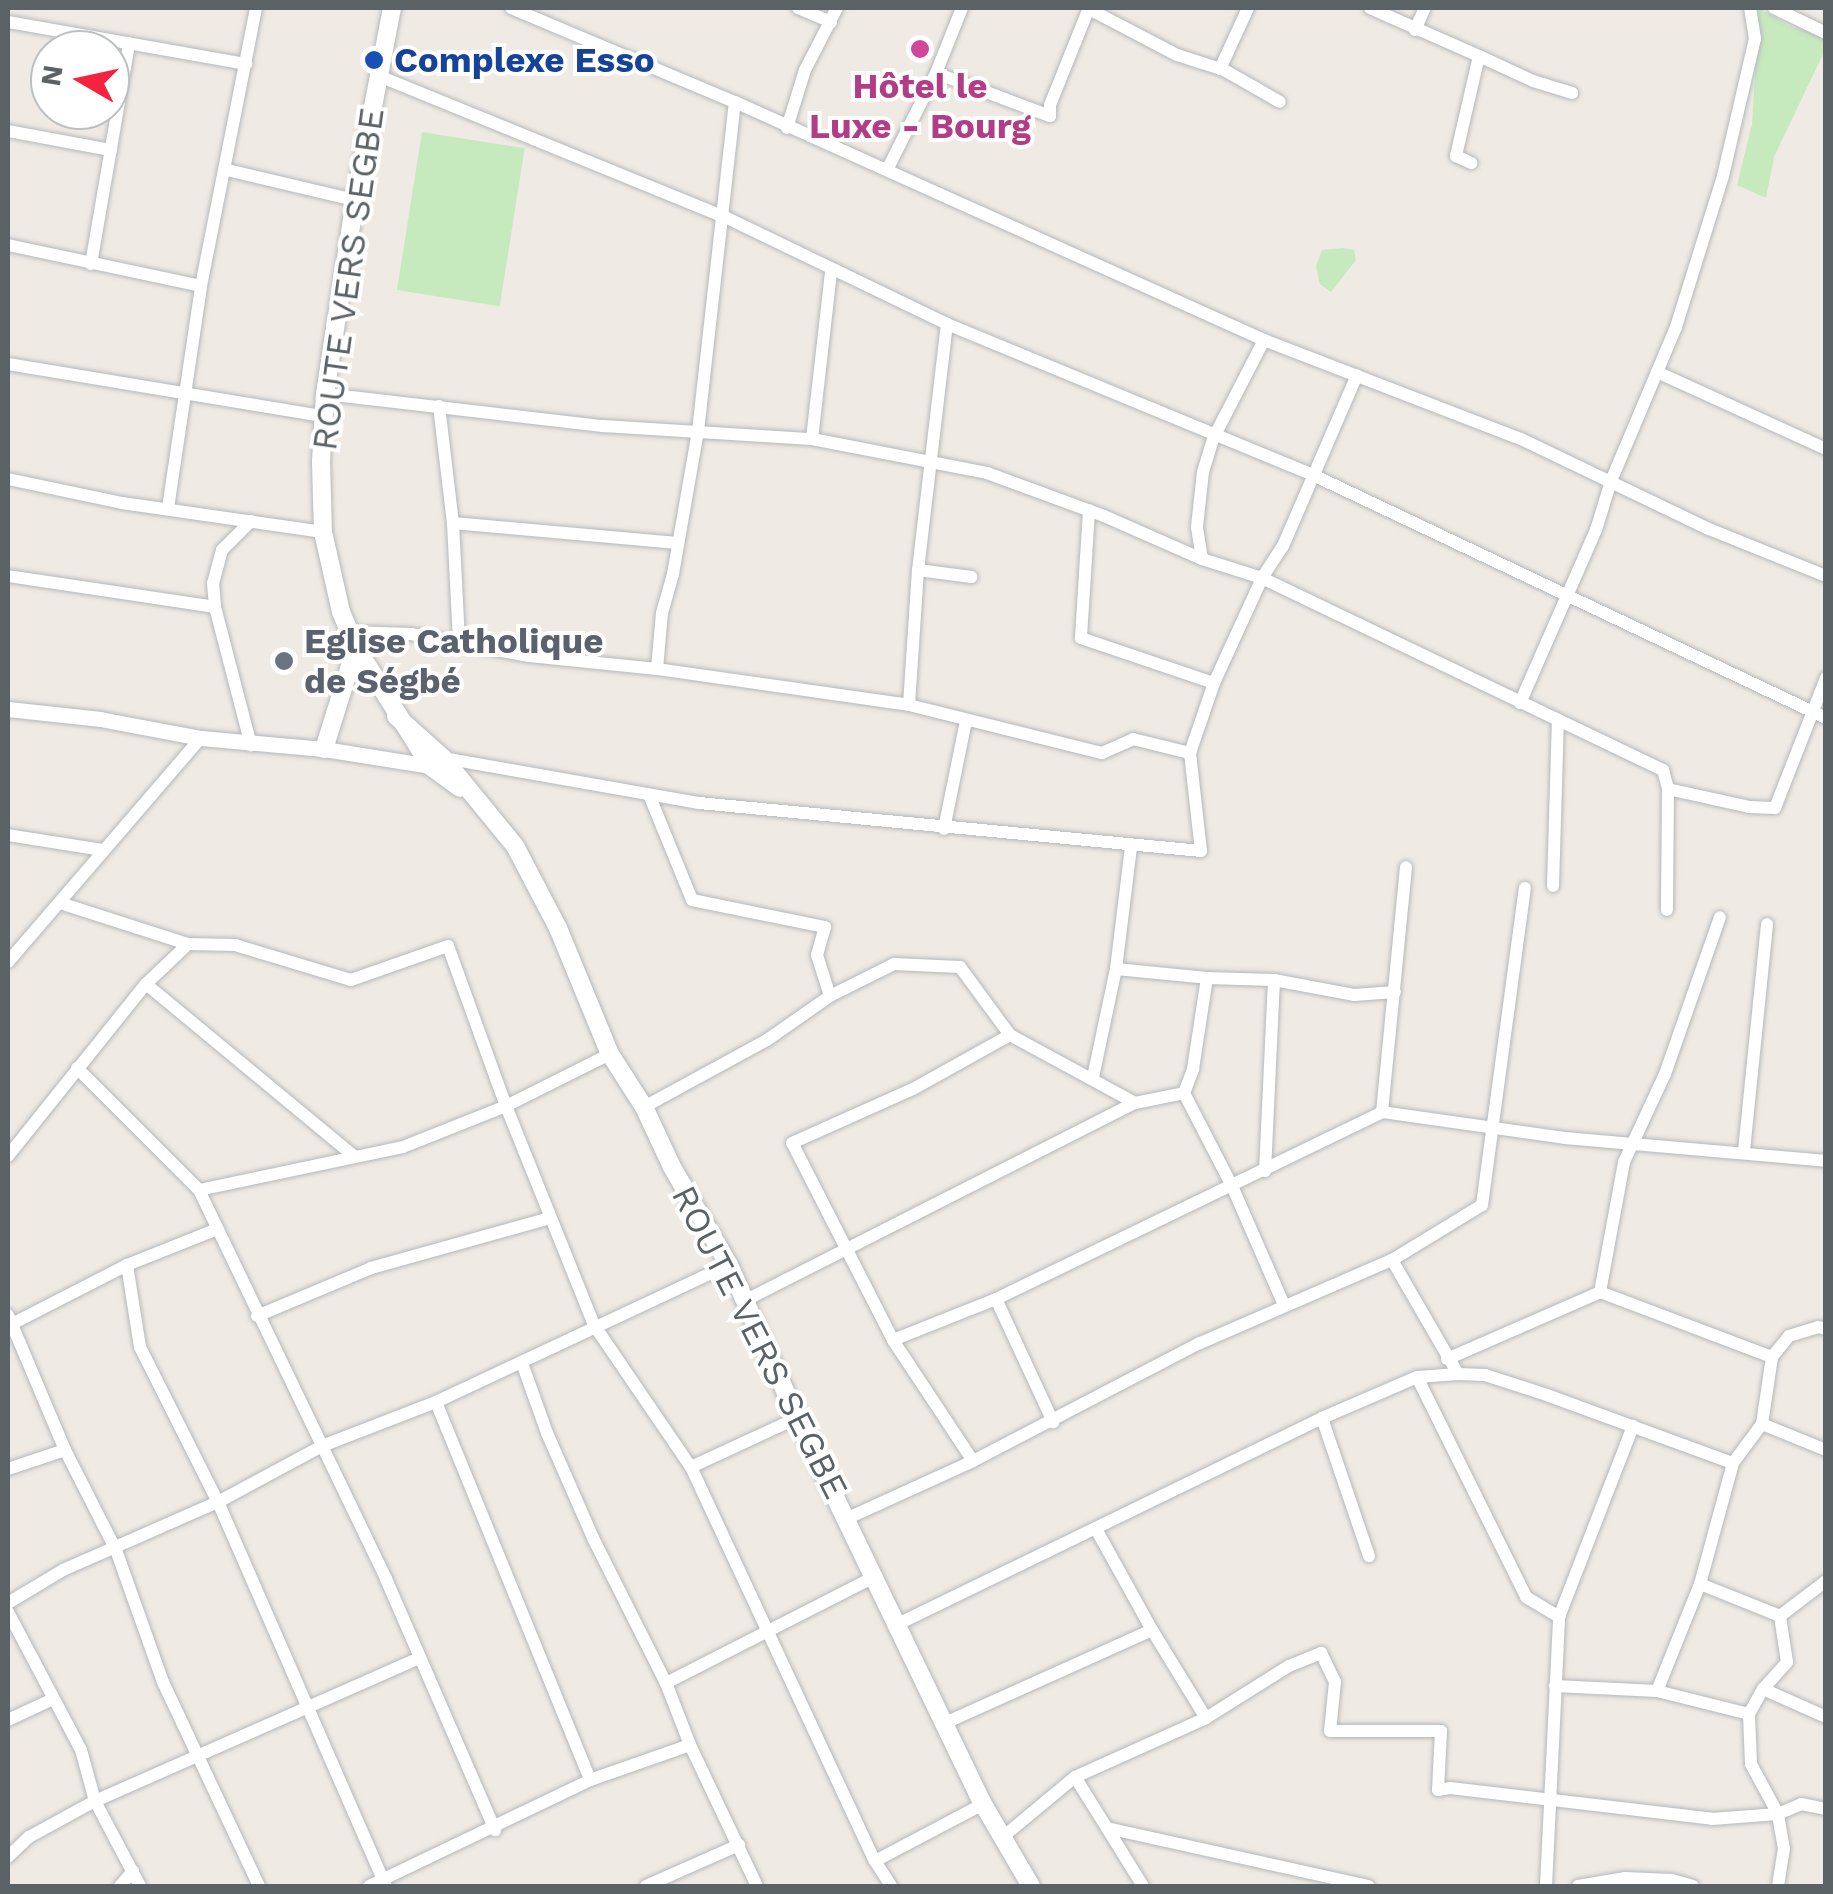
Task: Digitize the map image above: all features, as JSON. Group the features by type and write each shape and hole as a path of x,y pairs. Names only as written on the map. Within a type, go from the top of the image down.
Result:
{"main road":[{"name":"ROUTE VERS SEGBE","path":"392,8 355,200 324,416 323,532 352,640 396,716 510,838 558,928 610,1054 644,1106 672,1167 729,1266 797,1418 900,1623 983,1804 1031,1886"},
{"path":"324,749 352,640"}],"street":[{"path":"168,508 201,286 256,8"},
{"path":"512,8 735,102 1264,340 1521,438 1709,530 1826,576"},
{"path":"798,8 831,22"},
{"path":"787,128 805,70 838,8"},
{"path":"887,170 936,73 962,8"},
{"path":"936,73 1050,116 1089,8 1177,55 1220,69 1280,102"},
{"path":"1220,69 1248,8"},
{"path":"1370,8 1414,30 1572,93"},
{"path":"1414,30 1425,8"},
{"path":"1520,703 1564,593 1596,530 1611,481 1657,372 1724,176 1755,39 1750,8"},
{"path":"1774,8 1826,33"},
{"path":"8,22 52,30"},
{"path":"130,44 246,64"},
{"path":"1471,163 1456,156 1479,56"},
{"path":"378,76 725,217 947,324 1313,475 1826,718"},
{"path":"657,669 662,613 698,432 735,102"},
{"path":"92,264 114,130"},
{"path":"8,131 111,150"},
{"path":"227,170 355,200"},
{"path":"8,245 201,286"},
{"path":"812,440 831,271"},
{"path":"909,705 918,570 947,324"},
{"path":"1202,560 1200,500 1214,436 1264,340"},
{"path":"8,364 324,416"},
{"path":"1657,372 1826,449"},
{"path":"8,708 100,718 201,738 437,762 650,796 944,829 1201,851 1190,753 1214,683 1262,578 1283,546 1358,375"},
{"path":"326,394 603,426 812,440 932,459 987,473 1089,510 1202,560 1262,578 1663,770 1668,788 1667,910"},
{"path":"439,406 460,641"},
{"path":"8,479 122,504 323,532"},
{"path":"1089,510 1081,638 1214,683"},
{"path":"251,522 231,537 214,567 215,607 251,744"},
{"path":"452,523 677,543"},
{"path":"918,570 972,577"},
{"path":"8,576 215,607"},
{"path":"352,640 460,641 528,656 657,669 909,705 1102,753 1133,739 1190,753"},
{"path":"1668,788 1749,807 1774,808 1826,678"},
{"path":"944,829 966,720"},
{"path":"1553,886 1558,720"},
{"path":"8,962 201,738"},
{"path":"650,796 692,900 825,928 816,955 830,996"},
{"path":"8,835 103,850"},
{"path":"1093,1077 1116,970 1131,847"},
{"path":"1382,1112 1406,867"},
{"path":"848,1518 973,1462 1152,1367 1392,1260 1482,1205 1524,888"},
{"path":"60,904 188,944 235,945 350,980 448,946 506,1106 594,1326 691,1467 875,1861 891,1886"},
{"path":"1600,1292 1624,1162 1691,1005 1720,917"},
{"path":"1744,1151 1767,924"},
{"path":"8,1156 146,984 188,944"},
{"path":"644,1106 768,1040 830,996 894,964 960,967 1010,1035 1135,1103"},
{"path":"1116,970 1274,980 1354,994 1395,992"},
{"path":"1206,978 1193,1069 1184,1093 1232,1186 1284,1306"},
{"path":"1265,1171 1274,980"},
{"path":"146,984 353,1155"},
{"path":"973,1462 893,1340 792,1142 913,1090 1010,1035"},
{"path":"198,1190 402,1147 506,1106 610,1054"},
{"path":"76,1068 198,1190 322,1446 495,1830"},
{"path":"744,1301 1135,1103 1184,1093"},
{"path":"893,1340 996,1299 1382,1112 1492,1130 1826,1160"},
{"path":"257,1316 372,1268 550,1218"},
{"path":"215,1230 127,1265 9,1322 65,1450 116,1550 163,1682 260,1886"},
{"path":"1392,1260 1458,1374"},
{"path":"127,1265 140,1347 218,1502 384,1883"},
{"path":"8,1603 63,1570 218,1502 322,1446 436,1402 729,1266"},
{"path":"1447,1359 1600,1292 1772,1357"},
{"path":"996,1299 1053,1422"},
{"path":"1656,1691 1700,1584 1734,1462 1762,1424 1772,1357 1789,1336 1818,1326 1826,1330"},
{"path":"522,1362 547,1434 593,1538 666,1684 690,1745 757,1886"},
{"path":"900,1623 1322,1418 1417,1377 1485,1375 1734,1462"},
{"path":"1417,1377 1526,1598 1559,1617"},
{"path":"436,1402 590,1780"},
{"path":"691,1467 797,1418"},
{"path":"1322,1418 1369,1556"},
{"path":"1762,1424 1826,1450"},
{"path":"1546,1886 1559,1617 1632,1426"},
{"path":"8,1469 65,1450"},
{"path":"1096,1529 1206,1718"},
{"path":"666,1684 876,1576"},
{"path":"1780,1616 1826,1581"},
{"path":"1700,1584 1780,1616"},
{"path":"8,1612 81,1750 95,1800 140,1886"},
{"path":"1778,1886 1784,1850 1778,1814 1751,1764 1750,1714 1763,1689 1786,1662 1780,1616"},
{"path":"945,1723 1152,1630"},
{"path":"1004,1836 1076,1778 1206,1718 1289,1666 1321,1653 1335,1682 1330,1731 1441,1731 1438,1790 1450,1788 1550,1803 1712,1819 1778,1814 1801,1804 1826,1808"},
{"path":"8,1857 29,1836 95,1800 419,1658"},
{"path":"1555,1686 1656,1691 1750,1714"},
{"path":"1763,1689 1826,1717"},
{"path":"8,1720 53,1698"},
{"path":"368,1886 384,1883 495,1830 590,1780 690,1745"},
{"path":"1076,1778 1143,1886"},
{"path":"875,1861 983,1804"},
{"path":"1107,1828 1369,1886"},
{"path":"646,1886 739,1845"},
{"path":"120,1886 133,1871"},
{"path":"1578,1886 1625,1878 1672,1880 1693,1886"}],"green space":[{"path":"1759,8 1788,25 1825,38 1825,50 1774,157 1766,198 1737,185 1752,124"},
{"path":"422,132 525,148 500,306 397,290"},
{"path":"1322,250 1354,250 1356,260 1331,292 1320,284 1316,266"}],"place":[{"name":"Hôtel le Luxe - Bourg","path":"920,49"},
{"name":"Complexe Esso","path":"374,60"},
{"name":"Eglise Catholique de Ségbé","path":"284,661"}]}
